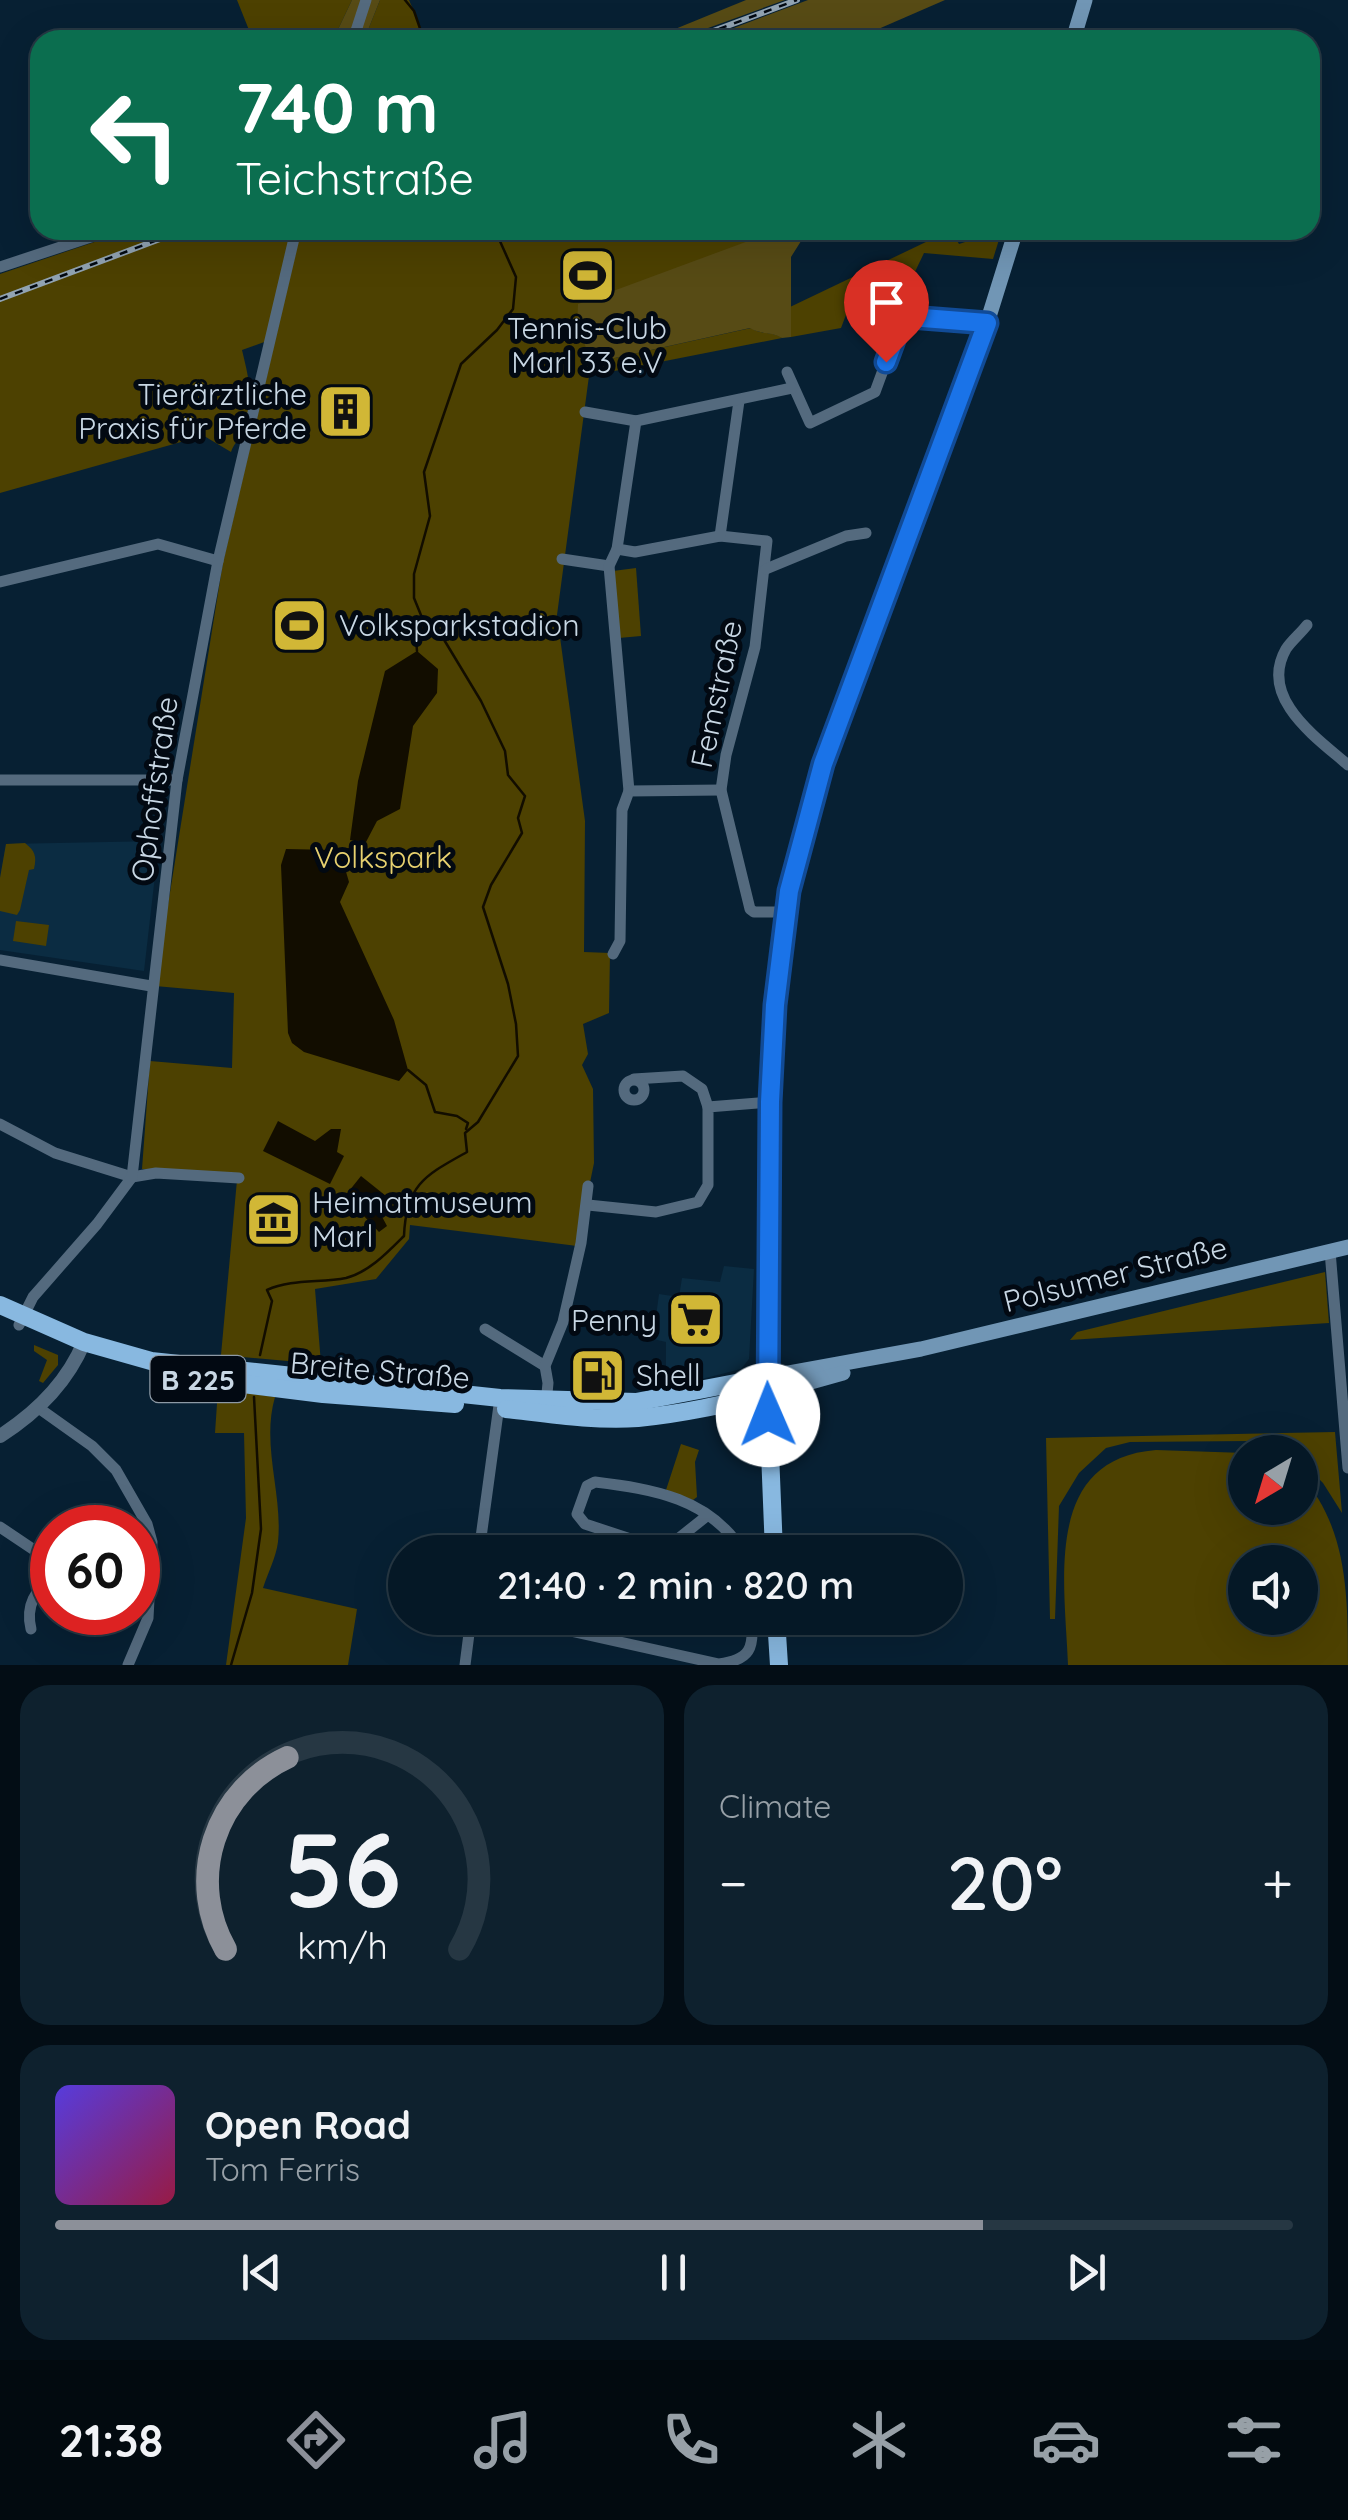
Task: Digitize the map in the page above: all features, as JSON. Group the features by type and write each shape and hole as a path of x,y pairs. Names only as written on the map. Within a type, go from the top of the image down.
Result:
{"main road":[{"path":"1076,30 1085,0"},
{"path":"773,1535 767,1441 770,1102 775,1005 786,912 823,764 987,323 1013,240"},
{"name":"Polsumer Straße","path":"767,1386 816,1382 894,1355 1348,1247"},
{"name":"Breite Straße","path":"0,1308 82,1348 176,1365 636,1418 714,1406 767,1386"},
{"name":"Breite Straße","path":"546,1407 636,1402 767,1386"},
{"path":"714,1406 748,1416 767,1441"},
{"path":"777,1635 779,1665"}],"street":[{"path":"356,30 366,0"},
{"path":"0,268 83,240"},
{"name":"Ophoffstraße","path":"132,1178 176,780 218,561 294,240"},
{"path":"787,372 810,423 876,392 900,324 910,317 987,323"},
{"path":"585,412 636,421 792,388"},
{"path":"617,549 635,552 720,536 739,401"},
{"path":"614,954 620,942 622,810 629,791 609,566 617,549 636,421"},
{"path":"766,570 846,536 866,533"},
{"name":"Femstraße","path":"720,536 766,541 766,570 755,646 726,755 721,790 750,909 786,912"},
{"path":"0,582 158,544 218,561"},
{"path":"562,559 609,566"},
{"path":"1308,625 1284,652 1281,688 1302,724 1348,766"},
{"path":"0,780 176,780"},
{"path":"629,791 721,790"},
{"path":"0,960 151,986"},
{"path":"588,1205 656,1212 698,1202 708,1185 708,1107 702,1089 684,1076 634,1079"},
{"path":"708,1107 770,1102"},
{"path":"0,1124 55,1153 132,1178 156,1174 239,1178"},
{"path":"21,1320 33,1298 132,1178"},
{"path":"546,1407 548,1384 544,1366 563,1322 588,1205 588,1186"},
{"path":"1330,1251 1348,1468"},
{"path":"485,1329 544,1366"},
{"path":"0,1436 40,1409 82,1348"},
{"path":"481,1535 500,1403"},
{"path":"40,1409 92,1446 116,1470 138,1505"},
{"path":"708,1514 664,1550 585,1524 577,1514 587,1486 595,1482 661,1491 708,1514 731,1535"},
{"path":"0,1527 30,1547"},
{"path":"128,1665 141,1635"},
{"path":"465,1665 469,1635"},
{"path":"588,1635 719,1664 736,1662 745,1656 752,1645 752,1635"}],"shaded area":[{"path":"352,0 380,0 368,30 338,30"},
{"path":"746,0 785,0 702,30 673,30"},
{"path":"808,0 945,0 876,30 728,30"},
{"path":"751,240 802,240 791,257 791,337 750,328 592,363 577,325 578,304"},
{"path":"417,651 438,669 437,693 413,726 400,809 377,821 366,842 350,840 358,781 385,671"},
{"path":"159,841 144,971 0,950 0,878 6,844"},
{"path":"358,847 358,855 344,865 349,882 340,902 394,1020 408,1070 399,1081 304,1052 292,1043 288,1033 281,865 286,849"},
{"path":"278,1121 315,1141 331,1129 341,1129 337,1152 344,1156 330,1184 263,1151"},
{"path":"361,1176 391,1200 380,1213 387,1226 379,1232 345,1196"},
{"path":"724,1266 754,1269 749,1359 741,1369 674,1386 670,1371 666,1370 666,1342 653,1339 659,1294 679,1297 682,1278 720,1282"}],"green space":[{"path":"237,0 352,0 338,30 249,30"},
{"path":"380,0 409,0 422,30 368,30"},
{"path":"100,240 292,240 267,341 242,350 250,400 242,434 231,452 184,424 188,440 0,493 0,274"},
{"name":"Volkspark","path":"299,240 764,240 592,363 751,328 782,338 589,376 557,615 585,821 584,952 610,953 609,1013 583,1024 588,1054 582,1065 593,1089 594,1163 577,1246 410,1225 409,1239 376,1279 315,1289 321,1364 221,1355 237,1180 142,1169 150,1061 232,1068 234,993 155,986 223,562"},
{"path":"930,240 957,240 959,244 999,240 993,259 924,253 912,278 860,278 841,328 791,337 790,307"},
{"path":"636,568 641,636 619,638 613,571"},
{"path":"25,843 33,851 35,861 34,869 29,870 20,910 17,915 0,911 6,844"},
{"path":"16,921 49,925 46,946 13,941"},
{"path":"1325,1272 1329,1323 1070,1340 1077,1332"},
{"path":"34,1345 58,1355 58,1365 43,1383 39,1381 47,1360 34,1351"},
{"path":"218,1389 275,1397 270,1433 278,1542 263,1588 357,1609 348,1665 226,1665 246,1518 244,1433 215,1433"},
{"path":"1335,1432 1342,1513 1318,1478 1318,1435 1228,1435 1228,1441 1130,1442 1106,1448 1079,1473 1059,1506 1055,1619 1050,1619 1046,1438"},
{"path":"681,1444 699,1450 695,1462 697,1497 693,1500 666,1490"},
{"path":"1156,1450 1228,1452 1228,1525 1318,1525 1318,1499 1328,1517 1342,1564 1348,1665 1068,1665 1064,1563 1068,1530 1077,1500 1094,1476 1119,1458"}],"waterway":[{"path":"405,0 421,30"},
{"path":"260,1355 272,1301 267,1290 286,1284 346,1278 370,1267 391,1249 404,1236 414,1193 430,1175 467,1152 465,1133 478,1122 518,1056 508,984 483,907 491,885 522,833 518,818 525,796 508,775 505,751 481,701 443,638 425,625 414,598 414,574 430,516 424,472 461,364 513,309 516,277 499,240"},
{"path":"417,651 416,639 424,627"},
{"path":"354,846 355,841"},
{"path":"408,1070 426,1085 435,1112 457,1116 468,1123 466,1129"},
{"path":"231,1665 252,1593 261,1529 254,1397"}],"railway":[{"path":"716,30 797,0"},
{"path":"0,299 157,240"}],"place":[{"name":"Tennis-Club Marl 33 e.V","path":"587,276"},
{"name":"Tierärztliche Praxis für Pferde","path":"346,411"},
{"name":"Volksparkstadion","path":"300,625"},
{"name":"Heimatmuseum Marl","path":"273,1219"},
{"name":"Penny","path":"696,1320"},
{"name":"Shell","path":"597,1375"}],"route":[{"path":"768,1415 770,1102 775,1005 789,891 823,764 987,323 910,317 900,324 886,362"}]}
